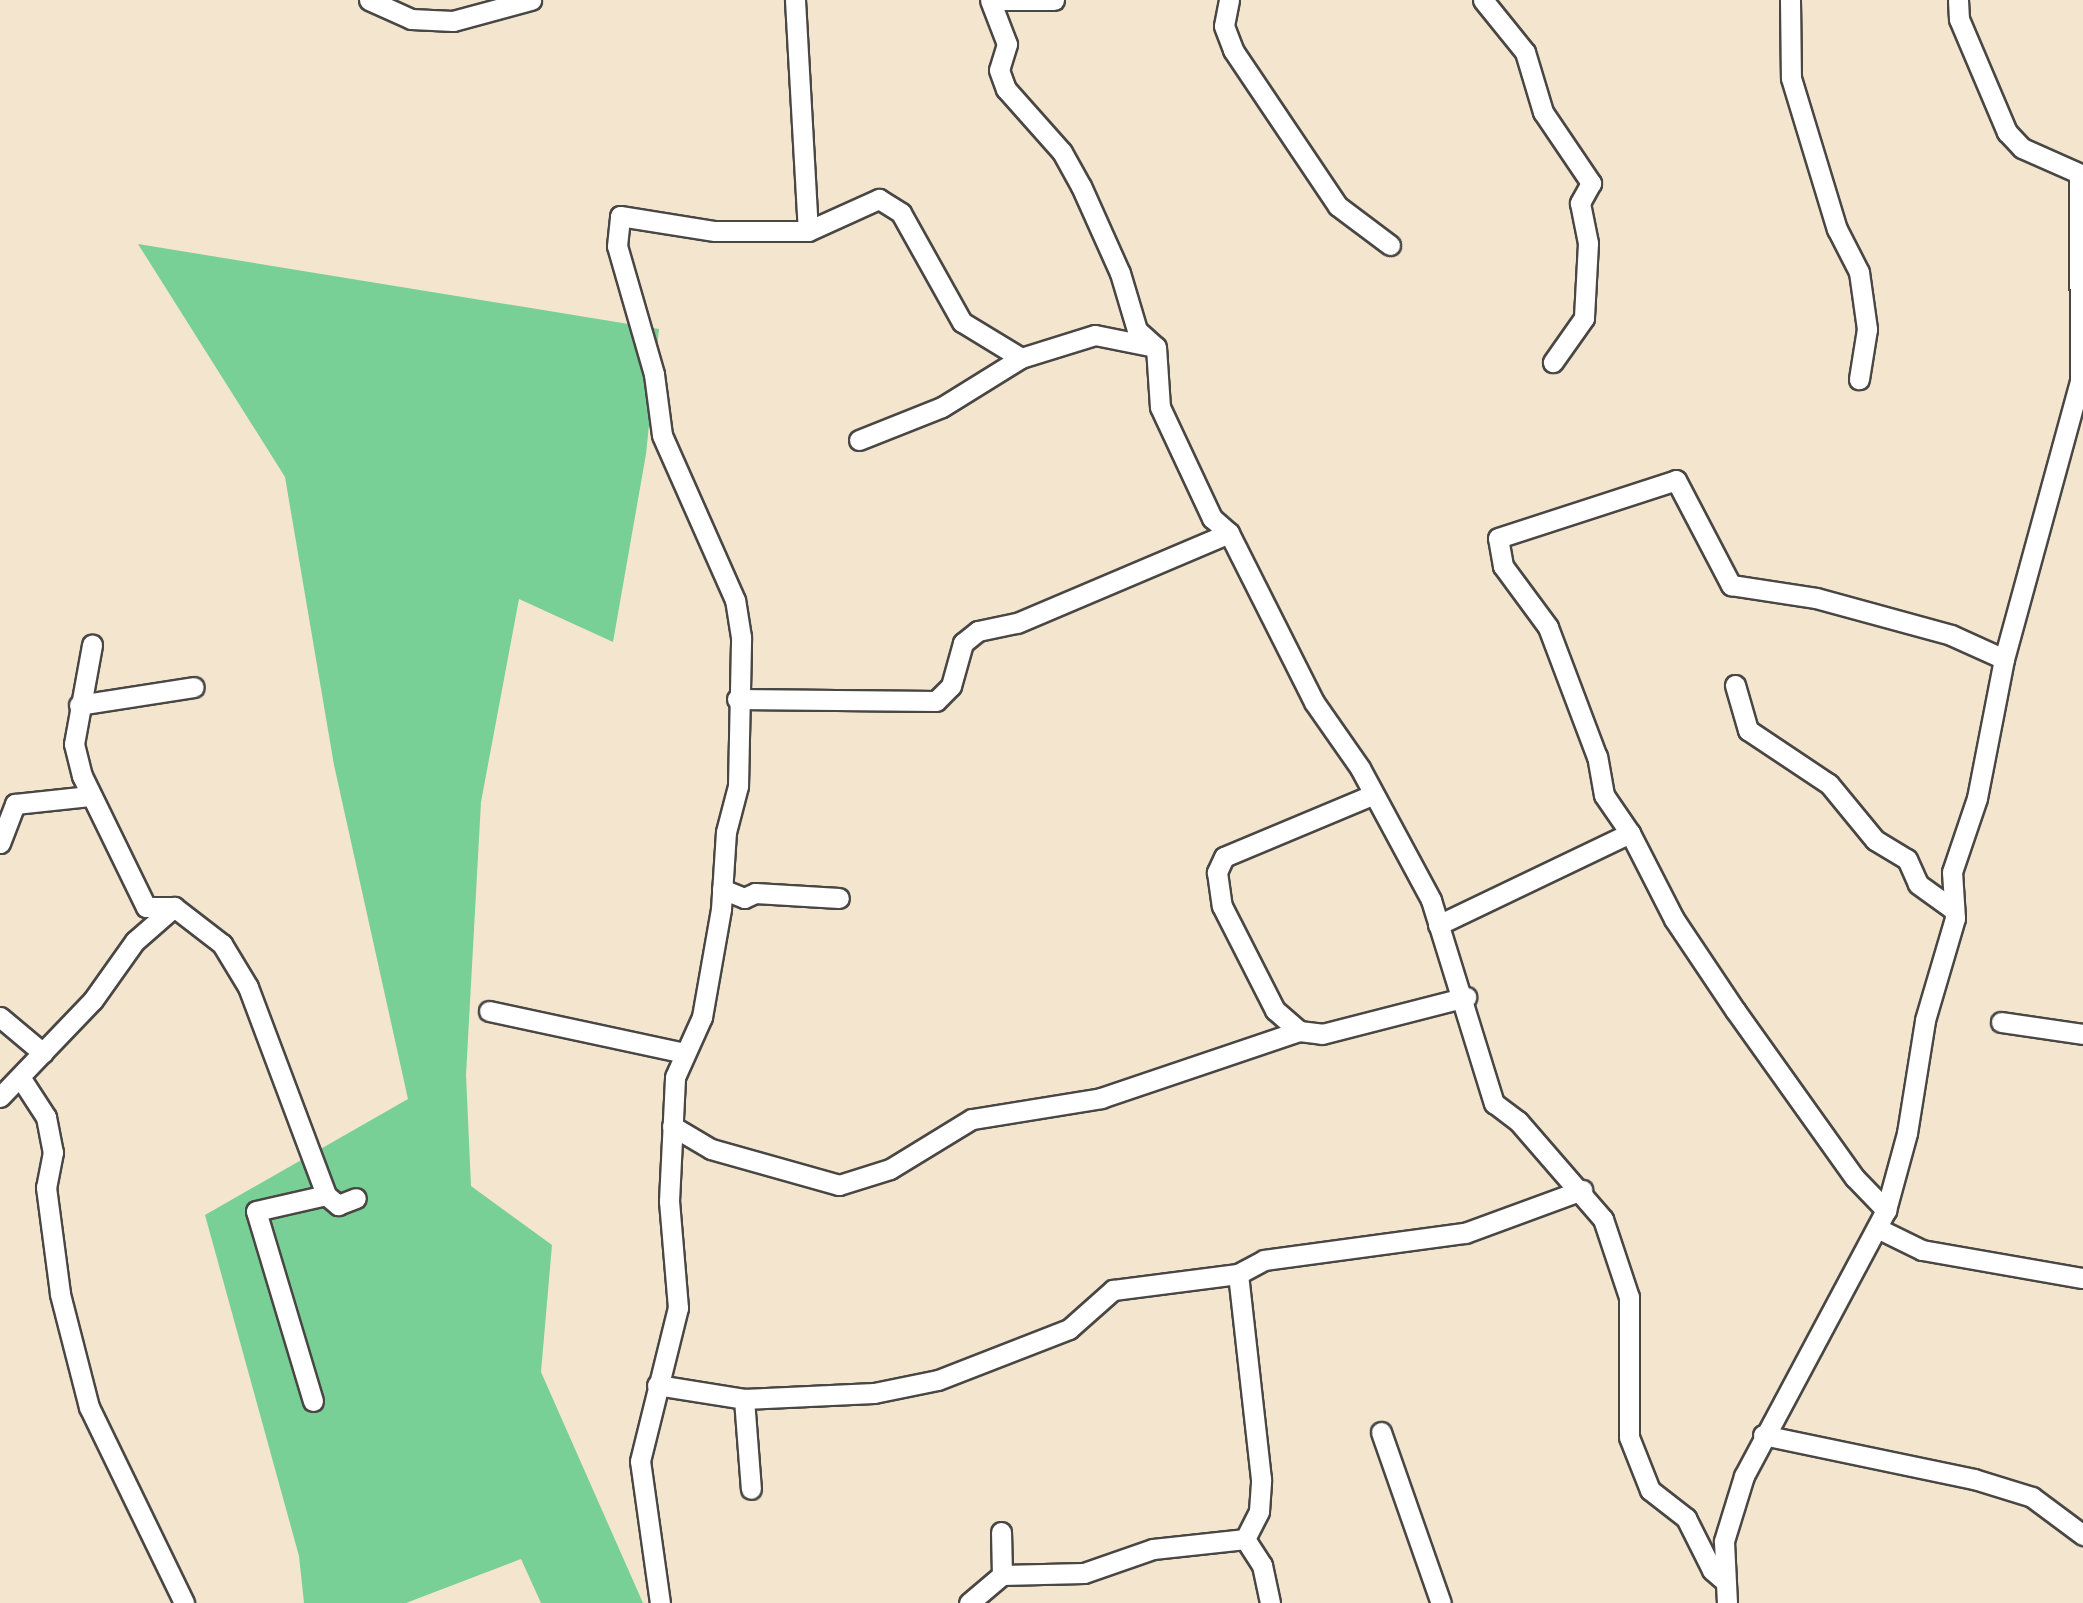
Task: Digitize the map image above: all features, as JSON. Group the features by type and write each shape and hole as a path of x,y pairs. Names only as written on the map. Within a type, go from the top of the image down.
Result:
{"street":[{"path":"369,0 411,19 453,22 531,0"},
{"path":"796,0 808,231"},
{"path":"990,0 1007,44 999,70 1006,89 1062,152 1120,273 1137,331 1156,347 1160,407 1212,518 1229,533 1314,702 1422,880 1466,997 1494,1103 1582,1190 1603,1219 1629,1297 1629,1437 1650,1490 1686,1518 1712,1570 1726,1582"},
{"path":"1000,0 1054,0"},
{"path":"1228,0 1224,26 1233,50 1292,130 1317,179 1338,206 1390,245"},
{"path":"1483,0 1525,52 1543,112 1591,183 1580,203 1588,243 1584,318 1553,362"},
{"path":"1790,0 1791,78 1837,229 1859,272 1867,328 1859,379"},
{"path":"1727,1603 1724,1541 1763,1435 1886,1210 1954,911 1952,872 1977,798 2004,659 2080,382 2081,175 2022,148 2007,132 1959,19 1958,0"},
{"path":"660,1603 640,1461 678,1308 668,1201 675,1077 702,1017 738,786 737,699 741,637 735,600 662,435 654,374 616,229 620,216 715,231 808,231 862,202 892,204 962,322 1021,358"},
{"path":"859,440 942,407 1021,358 1096,335 1156,347"},
{"path":"1886,1210 1854,1178 1674,919 1630,833 1604,795 1597,757 1548,628 1503,566 1498,538 1676,480 1731,585 1816,598 1951,635 2004,659"},
{"path":"737,699 936,701 951,687 963,643 978,631 1017,623 1229,533"},
{"path":"92,645 79,705 75,744 90,796 146,907 174,906 222,944 247,987 326,1195 338,1205 356,1198"},
{"path":"1735,685 1748,730 1829,784 1875,840 1907,859 1918,884 1954,911"},
{"path":"79,705 194,687"},
{"path":"1298,1031 1275,1010 1222,906 1217,872 1224,857 1244,843 1372,795"},
{"path":"0,843 16,804 90,796"},
{"path":"1438,925 1630,833"},
{"path":"722,889 744,898 755,892 839,898"},
{"path":"0,1097 43,1053 135,942 174,906"},
{"path":"672,1126 711,1149 839,1185 890,1169 972,1119 1101,1098 1298,1031 1322,1034 1466,997"},
{"path":"489,1011 685,1053"},
{"path":"0,1017 43,1053"},
{"path":"2001,1022 2083,1034"},
{"path":"20,1077 46,1117 53,1152 46,1187 60,1294 89,1407 184,1603"},
{"path":"657,1385 744,1399 874,1393 938,1380 1069,1329 1113,1290 1238,1274 1264,1260 1465,1233 1582,1190"},
{"path":"313,1401 256,1211 326,1195"},
{"path":"1877,1228 1922,1250 2083,1279"},
{"path":"1238,1274 1261,1479 1259,1511 1245,1539"},
{"path":"744,1399 751,1489"},
{"path":"1381,1432 1441,1603"},
{"path":"1763,1435 1974,1479 2032,1497 2083,1535"},
{"path":"1001,1532 1002,1576"},
{"path":"969,1603 1002,1576 1084,1573 1153,1549 1245,1539"},
{"path":"1245,1539 1262,1565 1270,1603"}],"green space":[{"path":"138,244 659,329 646,454 613,642 519,599 481,802 466,1075 471,1186 552,1245 541,1372 643,1603 541,1603 521,1559 406,1603 304,1603 299,1556 205,1215 408,1099 334,765 285,477"}]}
